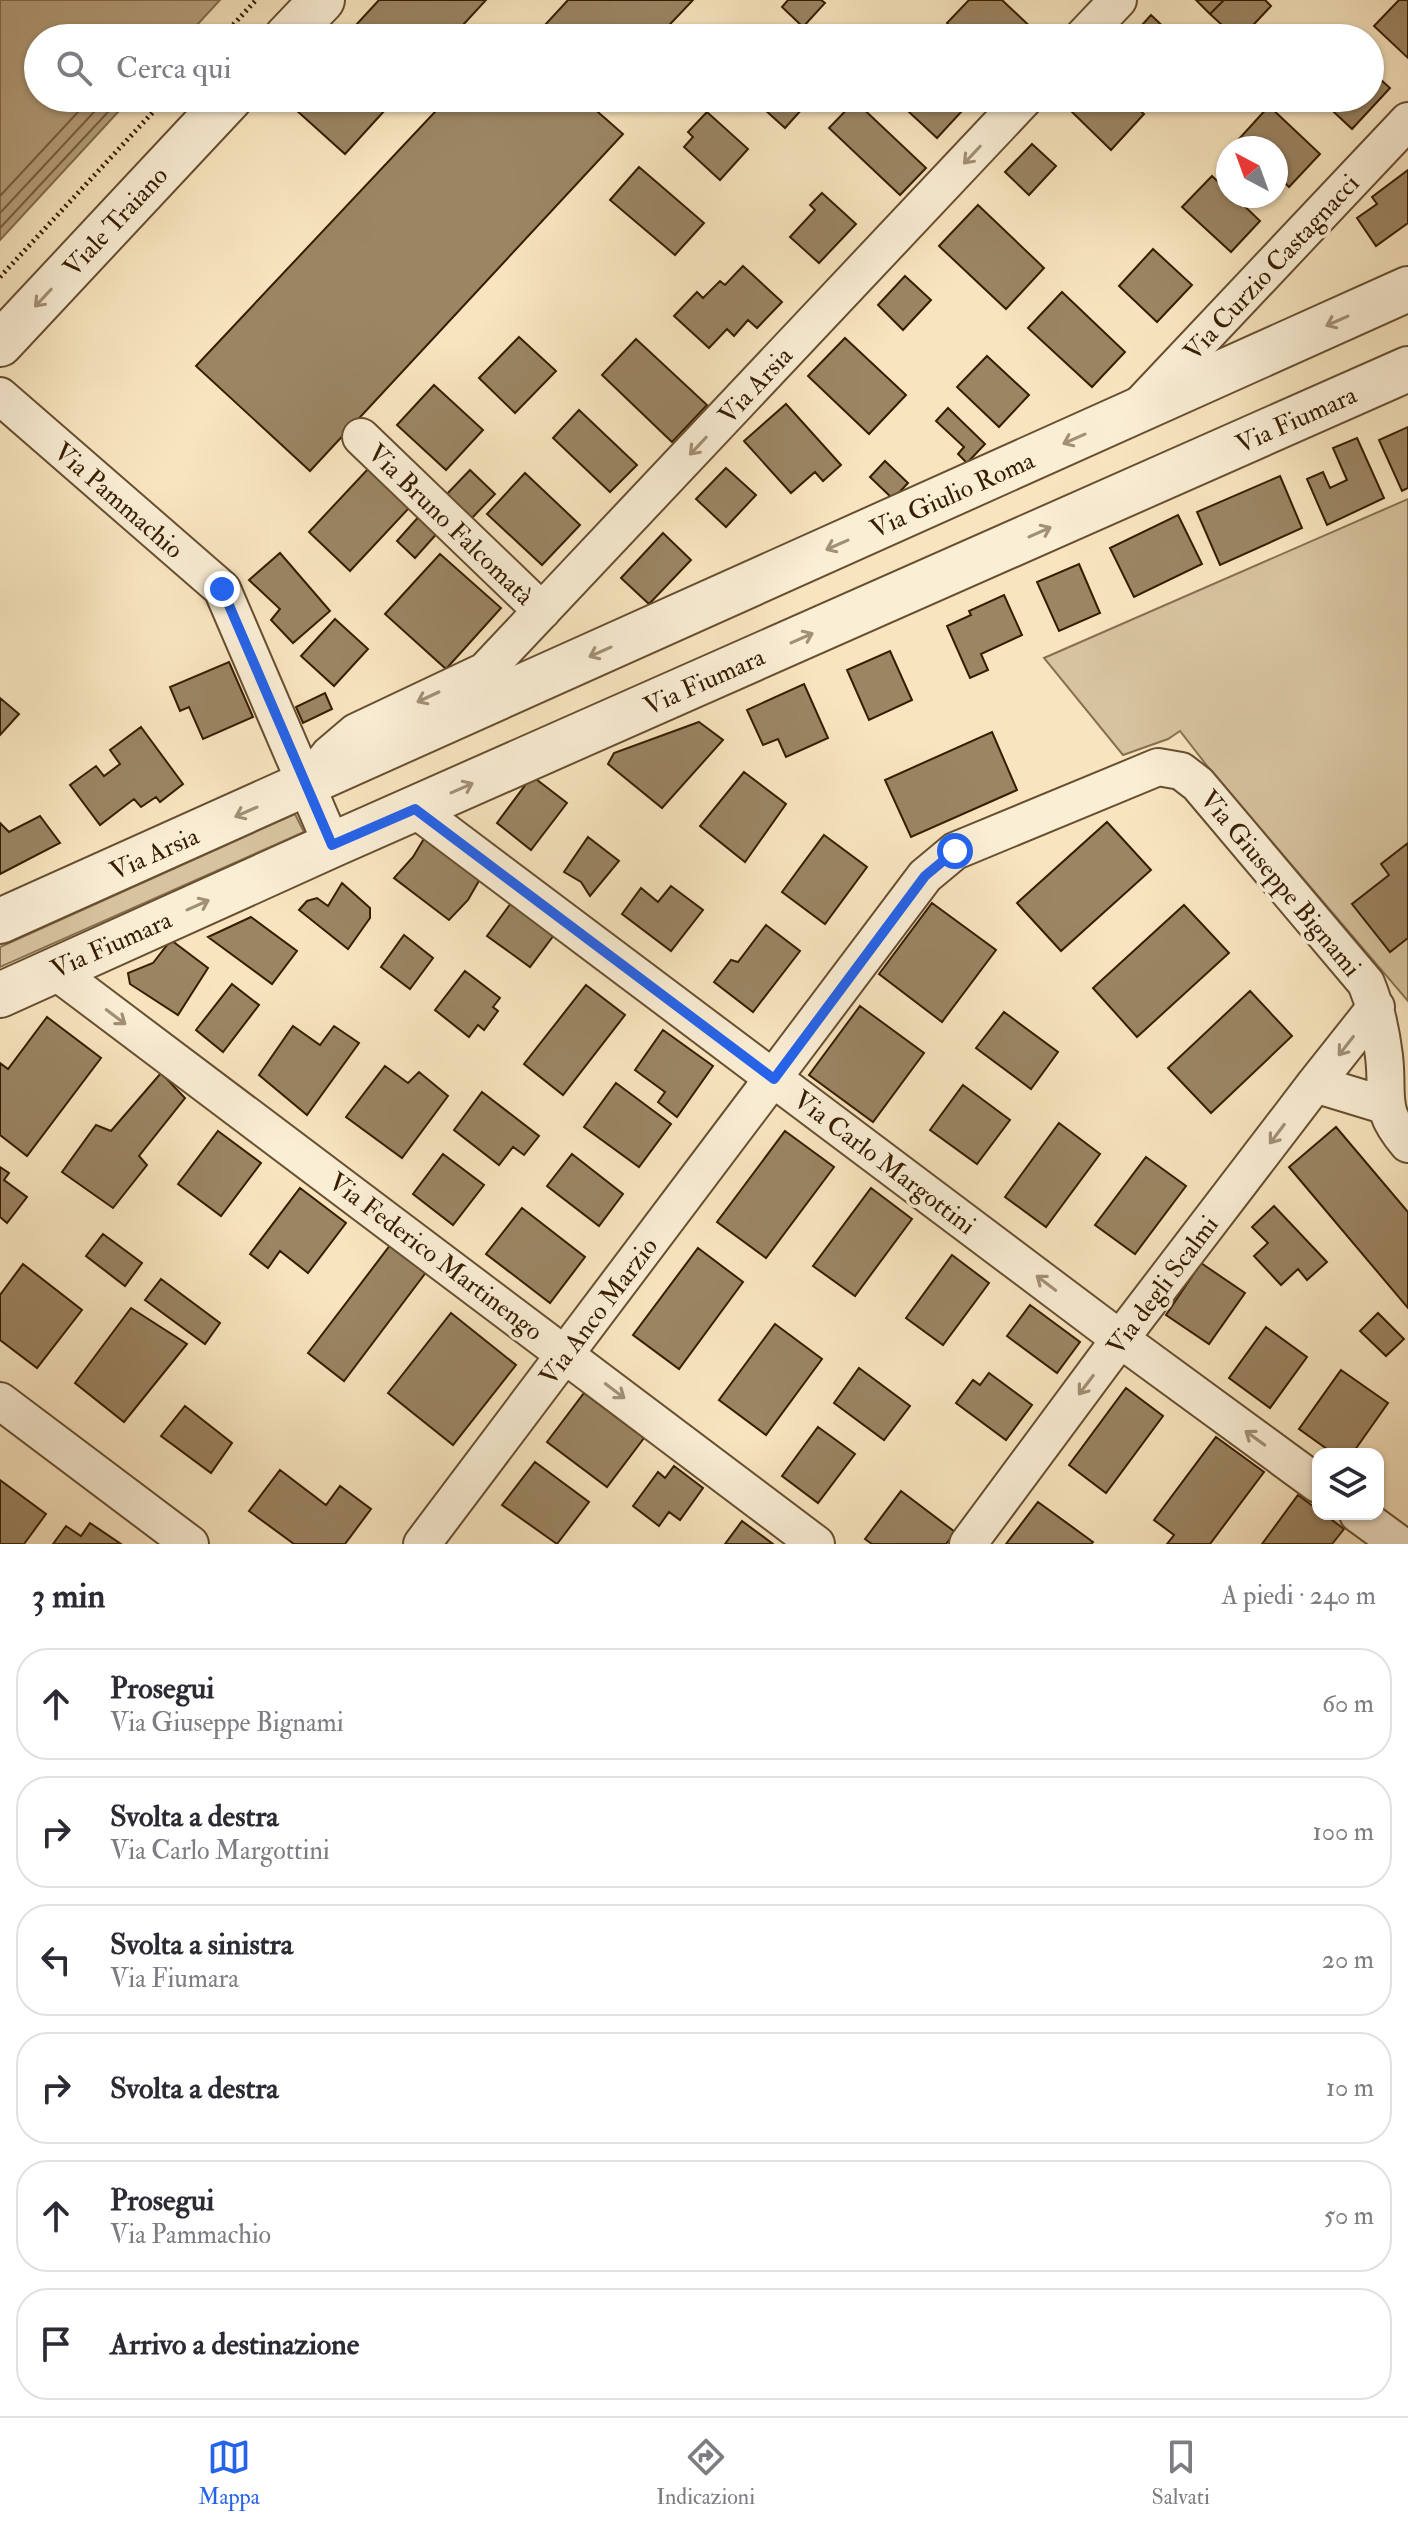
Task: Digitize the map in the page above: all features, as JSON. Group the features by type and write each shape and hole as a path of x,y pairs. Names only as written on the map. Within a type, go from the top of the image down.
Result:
{"street":[{"path":"299,24 322,0"},
{"path":"1095,24 1118,0"},
{"name":"Viale Traiano","path":"0,344 217,112"},
{"name":"Via Arsia","path":"0,921 307,784 490,685 542,611 1012,112"},
{"name":"Via Curzio Castagnacci","path":"1133,412 1408,121"},
{"name":"Via Giulio Roma","path":"490,685 1133,412 1408,289"},
{"name":"Via Fiumara","path":"0,995 1408,369"},
{"name":"Via Pammachio","path":"0,396 222,589 332,845"},
{"name":"Via Bruno Falcomatà","path":"361,437 542,611"},
{"name":"Via Giuseppe Bignami","path":"774,1079 925,876 955,851 1158,767 1181,771 1198,784 1366,983 1376,1007 1385,1059 1384,1105"},
{"name":"Via Carlo Margottini","path":"415,809 1312,1480"},
{"name":"Via Federico Martinengo","path":"54,970 816,1544"},
{"name":"Via degli Scalmi","path":"968,1544 1120,1339 1376,1007"},
{"name":"Via Anco Marzio","path":"422,1544 774,1079"},
{"path":"1315,1084 1384,1105 1395,1129 1408,1144"},
{"path":"0,1401 190,1544"},
{"path":"1366,1520 1399,1544"}],"path":[{"path":"234,24 256,0"},
{"path":"0,277 153,112"}],"shaded area":[{"path":"1408,499 1408,1001 1180,731 1168,739 1123,755 1044,658"},
{"path":"295,814 304,832 0,967 0,947"}],"water":[{"path":"0,0 220,0 198,24 24,24 24,112 118,112 0,240"}],"building":[{"path":"379,0 486,0 464,24 357,24"},
{"path":"568,0 693,0 670,24 546,24"},
{"path":"788,0 821,0 825,3 806,24 800,24 782,7"},
{"path":"969,0 1002,0 1027,24 948,24"},
{"path":"1196,0 1224,0 1210,14"},
{"path":"1224,0 1265,0 1271,6 1254,24 1221,24 1210,14"},
{"path":"1399,0 1408,0 1408,58 1384,35 1384,24 1376,24"},
{"path":"1151,15 1160,24 1143,24"},
{"path":"298,112 383,112 345,154"},
{"path":"435,112 598,112 623,134 310,471 196,366"},
{"path":"707,112 748,149 720,180 684,147 693,137 688,132"},
{"path":"767,112 799,112 785,128"},
{"path":"844,112 867,112 926,168 900,195 829,128"},
{"path":"909,112 961,112 937,138"},
{"path":"1072,112 1144,114 1111,150"},
{"path":"1264,112 1275,112 1320,154 1289,187 1288,136 1242,136"},
{"path":"1334,112 1368,112 1352,129"},
{"path":"1032,144 1056,166 1029,195 1005,172"},
{"path":"639,167 704,223 675,255 610,200"},
{"path":"1408,170 1408,223 1376,246 1357,218 1377,204 1372,197"},
{"path":"1212,176 1216,180 1216,208 1246,208 1260,221 1231,252 1182,207"},
{"path":"822,193 856,224 819,263 790,237 815,210 810,205"},
{"path":"978,205 1044,268 1006,309 939,246"},
{"path":"1153,249 1192,285 1157,322 1119,286"},
{"path":"743,266 782,302 757,328 748,320 734,336 727,329 709,348 674,316 697,292 703,298 720,281 725,285"},
{"path":"905,276 931,300 903,330 878,305"},
{"path":"1062,292 1125,352 1092,387 1028,328"},
{"path":"519,337 556,371 515,413 479,378"},
{"path":"845,338 906,395 869,434 808,376"},
{"path":"636,339 707,405 672,442 602,375"},
{"path":"987,356 1029,395 999,427 957,387"},
{"path":"434,385 483,430 446,470 397,425"},
{"path":"786,404 841,465 823,481 815,472 791,493 744,441"},
{"path":"948,408 985,444 967,463 958,454 964,447 936,421"},
{"path":"579,410 637,465 610,492 553,438"},
{"path":"1408,427 1408,488 1402,491 1379,440"},
{"path":"1357,438 1384,498 1327,525 1307,479 1323,472 1330,488 1347,480 1333,448"},
{"path":"885,461 908,483 893,499 870,477"},
{"path":"726,468 756,495 726,527 696,499"},
{"path":"368,469 409,508 350,571 309,532"},
{"path":"470,470 495,494 469,521 444,497"},
{"path":"525,473 580,525 542,565 487,514"},
{"path":"1280,476 1302,528 1220,565 1197,512"},
{"path":"422,513 440,530 415,558 397,541"},
{"path":"1178,515 1202,564 1134,597 1110,548"},
{"path":"663,533 691,560 649,604 621,578"},
{"path":"280,553 330,611 293,643 271,620 280,609 249,580"},
{"path":"440,554 501,608 446,669 385,614"},
{"path":"1079,564 1100,613 1059,631 1037,582"},
{"path":"1004,595 1022,635 981,654 988,670 970,678 947,626 971,615 969,611"},
{"path":"335,619 368,649 334,686 301,656"},
{"path":"890,651 912,700 869,720 847,670"},
{"path":"229,662 253,717 203,739 189,707 180,711 170,687"},
{"path":"804,684 828,738 786,757 778,739 763,745 747,710"},
{"path":"325,693 332,709 303,723 296,707"},
{"path":"0,698 19,714 0,735"},
{"path":"699,722 723,740 662,808 608,764 614,753"},
{"path":"141,727 183,784 160,802 156,797 141,807 134,799 100,825 70,785 96,766 104,776 120,764 110,750"},
{"path":"992,732 1017,790 911,837 885,780"},
{"path":"744,772 786,804 745,862 700,826"},
{"path":"532,776 567,803 531,850 497,823"},
{"path":"40,816 60,843 0,874 0,823 9,832"},
{"path":"1107,822 1151,870 1061,951 1017,903"},
{"path":"824,835 867,867 825,924 782,892"},
{"path":"425,837 480,879 468,900 449,920 394,878 413,857"},
{"path":"588,837 619,861 590,896 581,882 564,872"},
{"path":"1408,843 1408,938 1390,952 1352,904 1389,875 1381,864"},
{"path":"342,883 370,908 370,918 348,949 299,910 307,901 317,898 328,906"},
{"path":"671,886 703,910 671,951 622,914 641,888 658,902"},
{"path":"511,903 554,935 530,967 487,936"},
{"path":"932,903 996,950 942,1022 879,974"},
{"path":"1184,905 1229,953 1137,1037 1093,988"},
{"path":"251,917 297,951 272,984 208,937"},
{"path":"766,925 800,951 753,1012 714,982 731,960 738,962"},
{"path":"404,935 433,958 410,989 381,967"},
{"path":"171,940 208,968 178,1015 130,984 128,973 153,963"},
{"path":"465,971 500,998 493,1007 498,1011 484,1030 478,1025 469,1037 435,1010"},
{"path":"232,984 259,1005 223,1052 196,1030"},
{"path":"586,985 625,1015 563,1095 524,1064"},
{"path":"1250,991 1292,1036 1211,1113 1168,1068"},
{"path":"860,1006 924,1053 873,1122 809,1075"},
{"path":"1004,1012 1058,1052 1031,1089 976,1048"},
{"path":"47,1017 101,1058 27,1156 0,1135 0,1063 8,1069"},
{"path":"293,1026 320,1045 334,1026 359,1043 307,1115 259,1075"},
{"path":"663,1030 713,1066 677,1117 658,1102 665,1092 635,1070"},
{"path":"385,1066 408,1083 419,1072 448,1096 402,1158 346,1117"},
{"path":"161,1073 185,1098 139,1156 147,1165 113,1208 62,1172 96,1125 111,1131"},
{"path":"616,1083 671,1124 639,1167 584,1127"},
{"path":"963,1085 1010,1120 977,1164 930,1130"},
{"path":"482,1092 539,1136 524,1155 513,1147 499,1165 454,1130"},
{"path":"1059,1123 1100,1154 1046,1227 1005,1197"},
{"path":"1336,1127 1408,1212 1408,1308 1289,1167"},
{"path":"218,1131 261,1163 221,1216 178,1184"},
{"path":"785,1131 834,1167 766,1258 717,1222"},
{"path":"443,1154 484,1185 453,1225 413,1194"},
{"path":"572,1154 623,1194 599,1226 547,1186"},
{"path":"1146,1157 1186,1186 1135,1254 1095,1225"},
{"path":"0,1167 9,1173 4,1180 27,1197 7,1223 0,1217"},
{"path":"300,1188 346,1223 308,1273 280,1251 268,1268 250,1254"},
{"path":"871,1188 912,1219 855,1296 813,1266"},
{"path":"1274,1206 1327,1262 1307,1280 1298,1269 1281,1285 1254,1256 1268,1243 1252,1227"},
{"path":"522,1208 585,1257 550,1303 486,1254"},
{"path":"103,1234 142,1263 125,1286 86,1256"},
{"path":"391,1244 427,1271 344,1381 308,1353"},
{"path":"698,1248 743,1282 679,1369 633,1335"},
{"path":"952,1255 989,1283 943,1345 906,1318"},
{"path":"1201,1263 1245,1293 1209,1344 1166,1315"},
{"path":"23,1264 82,1310 37,1368 0,1340 0,1295"},
{"path":"161,1279 220,1323 205,1344 145,1300"},
{"path":"1030,1305 1080,1342 1057,1373 1007,1336"},
{"path":"131,1308 187,1344 124,1422 75,1383"},
{"path":"451,1313 516,1365 453,1445 388,1393"},
{"path":"1378,1313 1404,1339 1386,1356 1360,1331"},
{"path":"775,1324 822,1359 766,1435 719,1400"},
{"path":"1266,1327 1307,1357 1270,1408 1229,1378"},
{"path":"859,1368 910,1406 884,1440 834,1403"},
{"path":"1341,1370 1388,1403 1356,1448 1326,1448 1299,1429"},
{"path":"989,1373 1032,1405 1006,1440 956,1403 973,1380 980,1385"},
{"path":"1126,1388 1163,1416 1106,1493 1069,1465"},
{"path":"584,1393 644,1438 607,1487 547,1442"},
{"path":"185,1406 232,1443 211,1473 161,1436"},
{"path":"818,1427 855,1454 818,1503 782,1476"},
{"path":"1216,1437 1264,1472 1210,1544 1167,1544 1174,1535 1154,1520"},
{"path":"535,1462 589,1502 557,1544 502,1505"},
{"path":"674,1466 703,1488 680,1520 669,1512 659,1526 633,1506 658,1472 665,1478"},
{"path":"280,1470 326,1505 340,1486 371,1509 345,1544 294,1544 249,1511"},
{"path":"0,1480 46,1514 24,1544 0,1544"},
{"path":"901,1491 955,1532 946,1544 872,1544 865,1539"},
{"path":"1298,1495 1312,1506 1312,1520 1332,1520 1344,1529 1332,1544 1262,1544"},
{"path":"1038,1502 1093,1542 1006,1544"},
{"path":"742,1521 773,1544 725,1544"},
{"path":"90,1523 121,1544 53,1544 66,1526 81,1536"}],"route":[{"path":"222,589 332,845 415,809 774,1079 925,876 955,851"}]}
